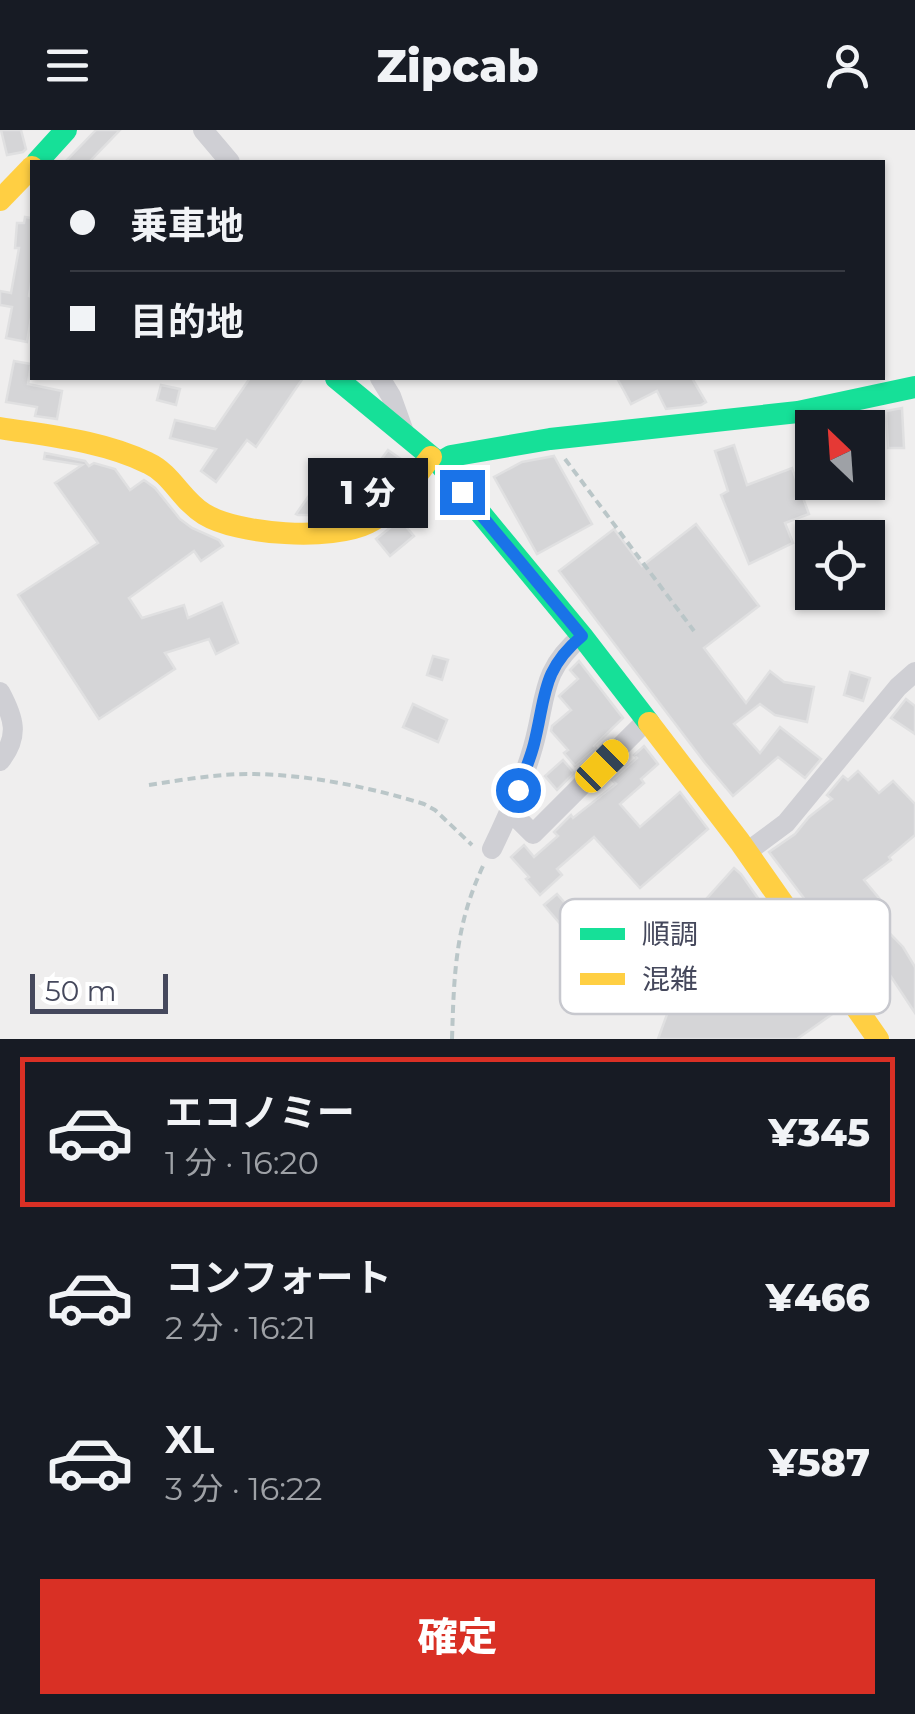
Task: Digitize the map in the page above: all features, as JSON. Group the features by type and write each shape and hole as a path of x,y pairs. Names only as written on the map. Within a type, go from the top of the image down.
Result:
{"street":[{"path":"38,160 66,130"},
{"path":"203,130 228,160"},
{"path":"0,200 24,175"},
{"path":"338,380 435,460 582,636 781,899"},
{"path":"381,380 406,436"},
{"path":"0,428 75,440 146,462 168,474 187,503 216,521 261,532 348,530 368,523 435,460 550,439 798,412 915,387"},
{"path":"490,852 534,745 551,672 582,636"},
{"path":"748,852 786,822 898,687 915,672"},
{"path":"0,692 12,714 13,733 9,750 0,761"},
{"path":"510,810 532,834 647,720"},
{"path":"861,1014 878,1039"}],"path":[{"path":"550,439 694,632"},
{"path":"149,786 246,774 400,796 435,810 467,842 490,852 459,935 452,1039"}],"building":[{"path":"1,130 21,130 26,149 7,155"},
{"path":"96,130 120,130 91,160 67,160"},
{"path":"25,217 30,218 27,342 6,338 12,307 0,305 0,291 11,293 19,248 15,248 17,223 24,223"},
{"path":"14,361 30,364 28,384 62,391 57,419 35,416 37,407 6,402"},
{"path":"249,380 302,380 256,447 247,440 216,482 201,471 216,449 170,438 175,420 215,429"},
{"path":"618,380 693,380 706,402 666,409 657,391 631,404"},
{"path":"161,385 180,389 176,405 157,400"},
{"path":"902,408 904,448 888,448 886,411"},
{"path":"734,445 747,485 792,468 795,500 804,500 809,514 785,523 793,543 749,564 721,495 728,491 715,451"},
{"path":"388,450 405,462 378,493 364,483"},
{"path":"45,453 115,469 130,490 144,480 180,519 223,546 201,561 194,551 129,598 142,618 184,605 188,618 222,603 238,643 216,654 209,639 165,653 175,669 99,719 18,595 98,543 55,483 82,465 44,459"},
{"path":"554,456 592,524 537,554 494,477 522,462"},
{"path":"358,482 369,490 355,509 335,514"},
{"path":"313,490 325,498 313,515 296,514"},
{"path":"400,520 414,536 390,556 376,539"},
{"path":"696,524 759,606 704,648 746,703 770,671 784,682 814,687 807,722 775,715 760,704 734,724 760,753 780,727 821,759 805,778 778,757 733,796 559,571 614,529 642,566"},
{"path":"433,656 448,660 442,680 427,675"},
{"path":"579,661 623,718 575,766 564,753 568,750 551,731 571,710 559,696 578,679 570,670"},
{"path":"850,672 870,678 863,701 844,695"},
{"path":"906,699 915,706 915,734 891,718"},
{"path":"413,704 447,720 438,742 403,727"},
{"path":"644,746 658,764 620,804 640,827 680,792 708,829 640,888 594,837 557,869 562,875 540,895 511,857 524,845 534,857 558,836 554,832 571,815 573,818 616,784 612,780 637,758 634,755"},
{"path":"563,760 574,773 557,790 545,776"},
{"path":"858,771 879,793 893,781 915,804 915,835 864,880 880,899 805,899 769,852 832,799 827,795 843,776 848,780"},
{"path":"734,868 759,899 706,899"},
{"path":"557,894 561,899 560,924 544,905"},
{"path":"890,934 915,967 915,1013 890,975"},
{"path":"667,1014 831,1015 797,1039 658,1039"}],"traffic: fast":[{"path":"39,160 66,130"},
{"path":"338,380 439,463 649,723"},
{"path":"439,463 451,456 550,439 798,412 915,387"}],"traffic: slow":[{"path":"0,200 30,169"},
{"path":"0,428 113,449 156,468 204,514 239,527 285,533 332,532 368,523 395,502 431,457"},
{"path":"649,723 780,899"},
{"path":"860,1014 878,1039"}],"route":[{"path":"462,492 582,636 551,672 534,745 518,790"}]}
